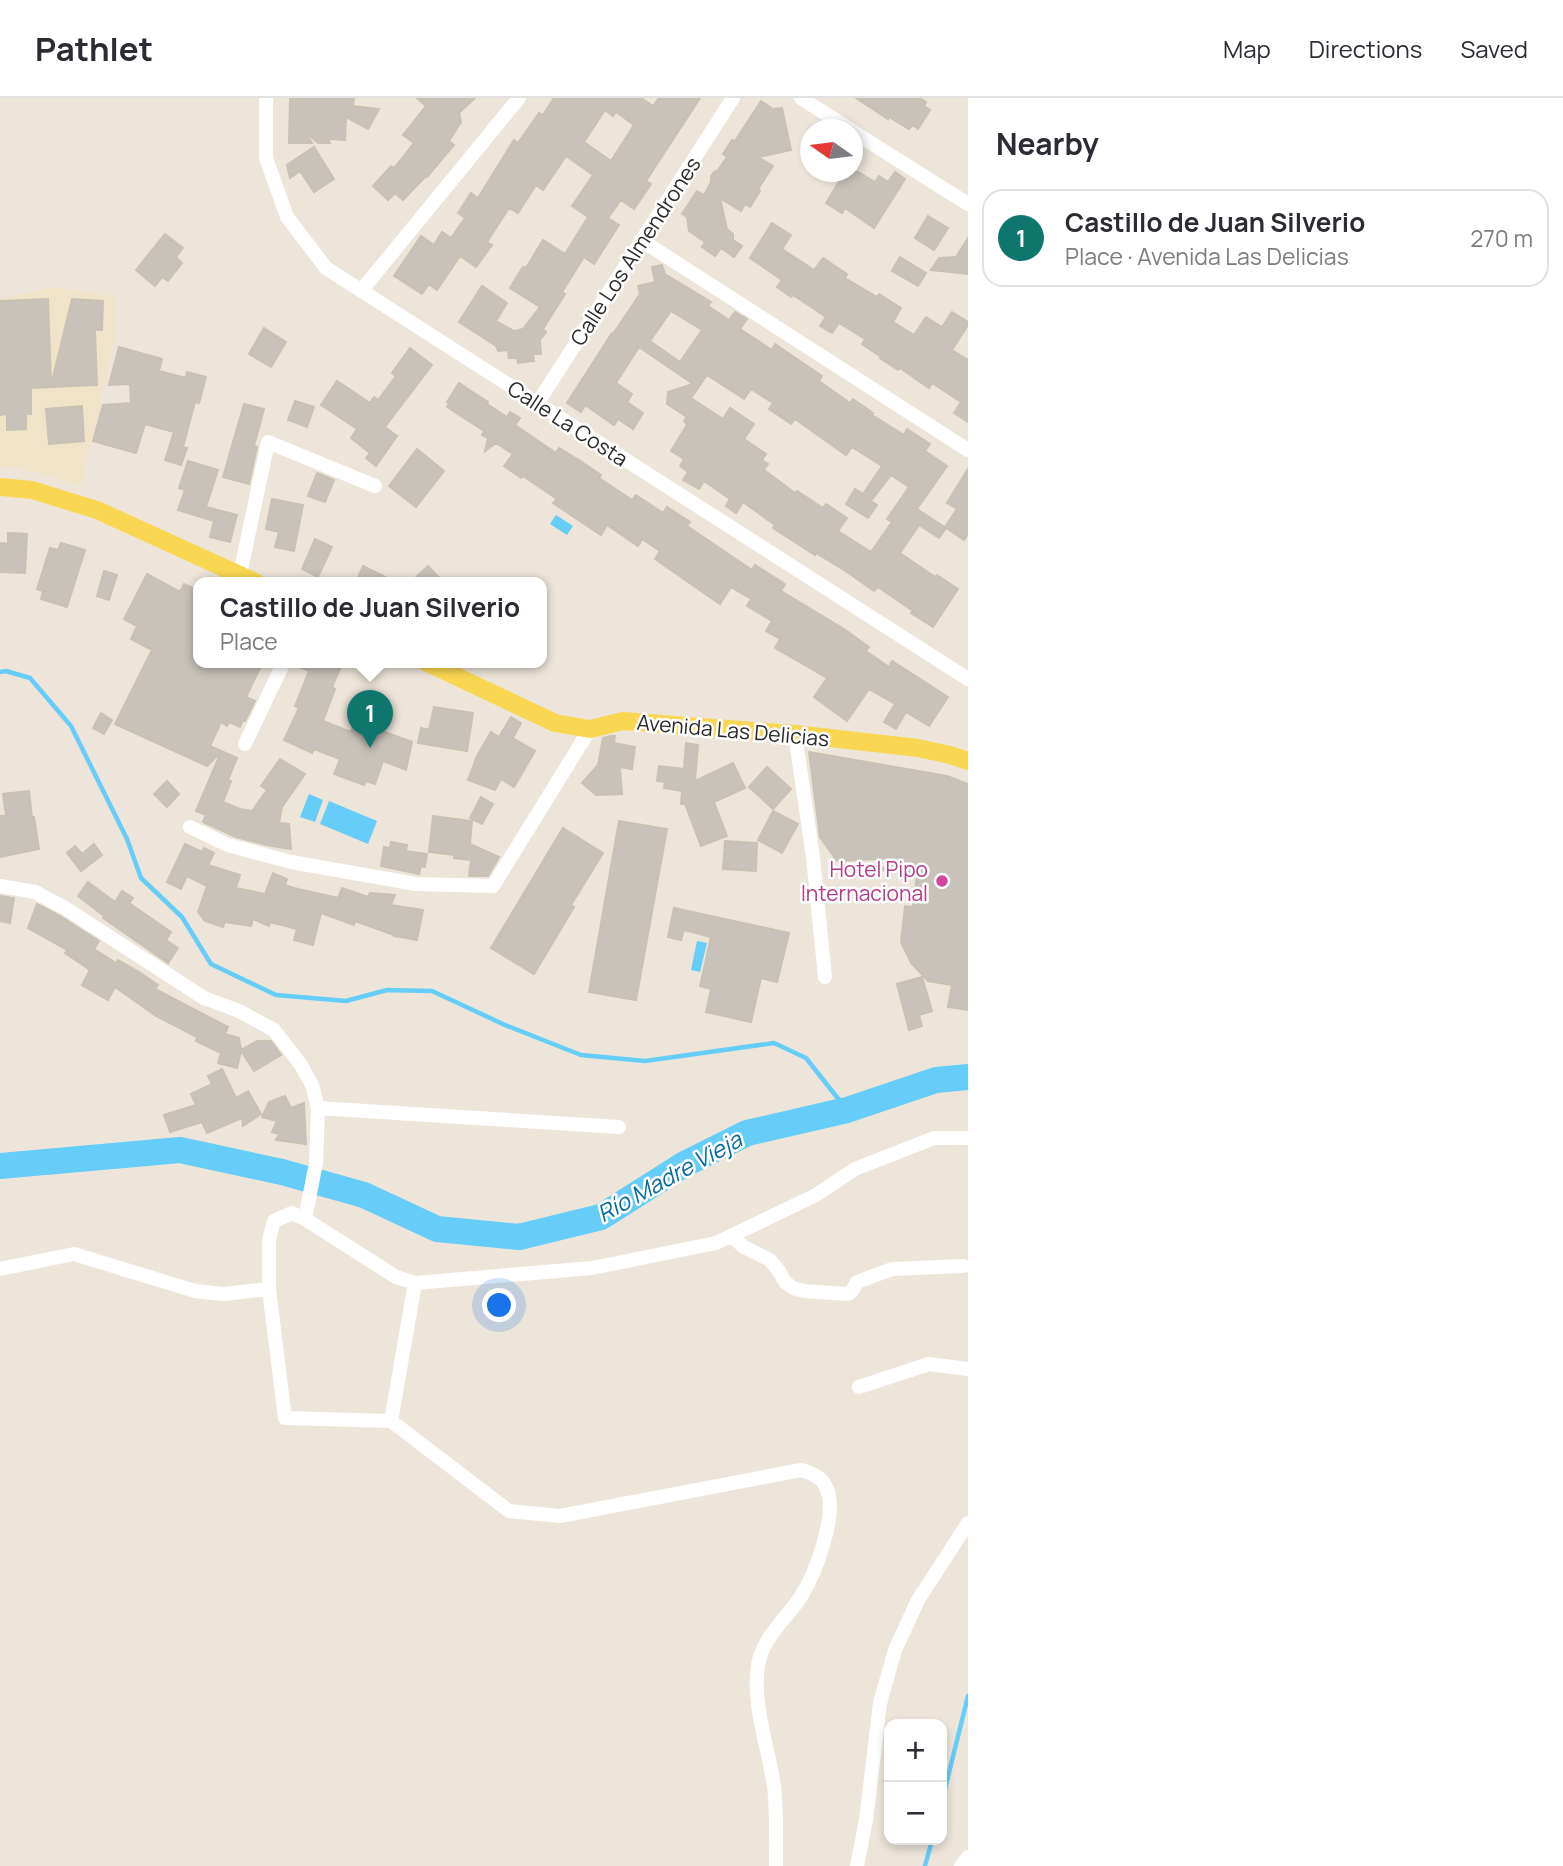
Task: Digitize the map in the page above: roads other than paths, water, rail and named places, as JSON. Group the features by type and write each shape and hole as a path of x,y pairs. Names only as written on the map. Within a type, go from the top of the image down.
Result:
{"main road":[{"path":"0,487 32,490 97,510 246,577"},
{"name":"Avenida Las Delicias","path":"439,668 555,723 590,729 623,721 795,734 918,748 950,754 968,761"}],"street":[{"name":"Calle La Costa","path":"267,98 266,158 287,217 326,268 968,679"},
{"path":"361,291 519,98"},
{"name":"Calle Los Almendrones","path":"537,404 733,98"},
{"path":"801,98 834,119"},
{"path":"863,138 968,204"},
{"path":"641,240 968,450"},
{"path":"248,577 268,442 375,486"},
{"path":"245,744 281,668"},
{"path":"190,827 228,845 291,862 416,884 493,886 590,729"},
{"path":"795,734 813,857 825,976"},
{"path":"0,886 36,892 204,998 274,1030 301,1065 312,1085 318,1108 316,1163 305,1219"},
{"path":"318,1108 619,1127"},
{"path":"776,1866 774,1789 757,1698 758,1663 771,1634 801,1596 823,1549 831,1508 826,1486 814,1473 801,1470 560,1516 509,1511 391,1421 285,1418 269,1289 269,1240 274,1221 292,1213 396,1276 415,1283 592,1268 716,1243 816,1195 855,1169 934,1138 968,1138"},
{"path":"731,1236 744,1247 766,1256 789,1285 804,1291 848,1294 857,1282 892,1269 964,1266"},
{"path":"0,1269 74,1254 195,1291 223,1294 269,1289"},
{"path":"391,1421 415,1283"},
{"path":"859,1387 929,1364 968,1369"},
{"path":"857,1866 866,1821 880,1703 895,1650 918,1600 968,1523"},
{"path":"961,1866 968,1857"}],"water":[{"path":"556,515 573,526 567,535 550,524"},
{"path":"309,794 323,800 315,822 300,817"},
{"path":"329,801 377,821 368,844 320,824"},
{"path":"697,941 707,943 700,972 691,970"}],"waterway":[{"path":"0,672 6,671 30,678 71,726 127,839 141,878 182,917 211,964 276,995 346,1001 387,990 432,991 505,1025 581,1055 645,1061 774,1043 806,1058 847,1110"},
{"name":"Río Madre Vieja","path":"0,1166 180,1150 282,1172 364,1195 437,1229 519,1237 601,1217 683,1165 747,1133 847,1110 936,1080 968,1077"},
{"path":"947,1782 968,1696"},
{"path":"925,1866 931,1845"}],"place":[{"name":"Castillo de Juan Silverio","path":"370,748"},
{"name":"Hotel Pipo Internacional","path":"942,881"}]}
